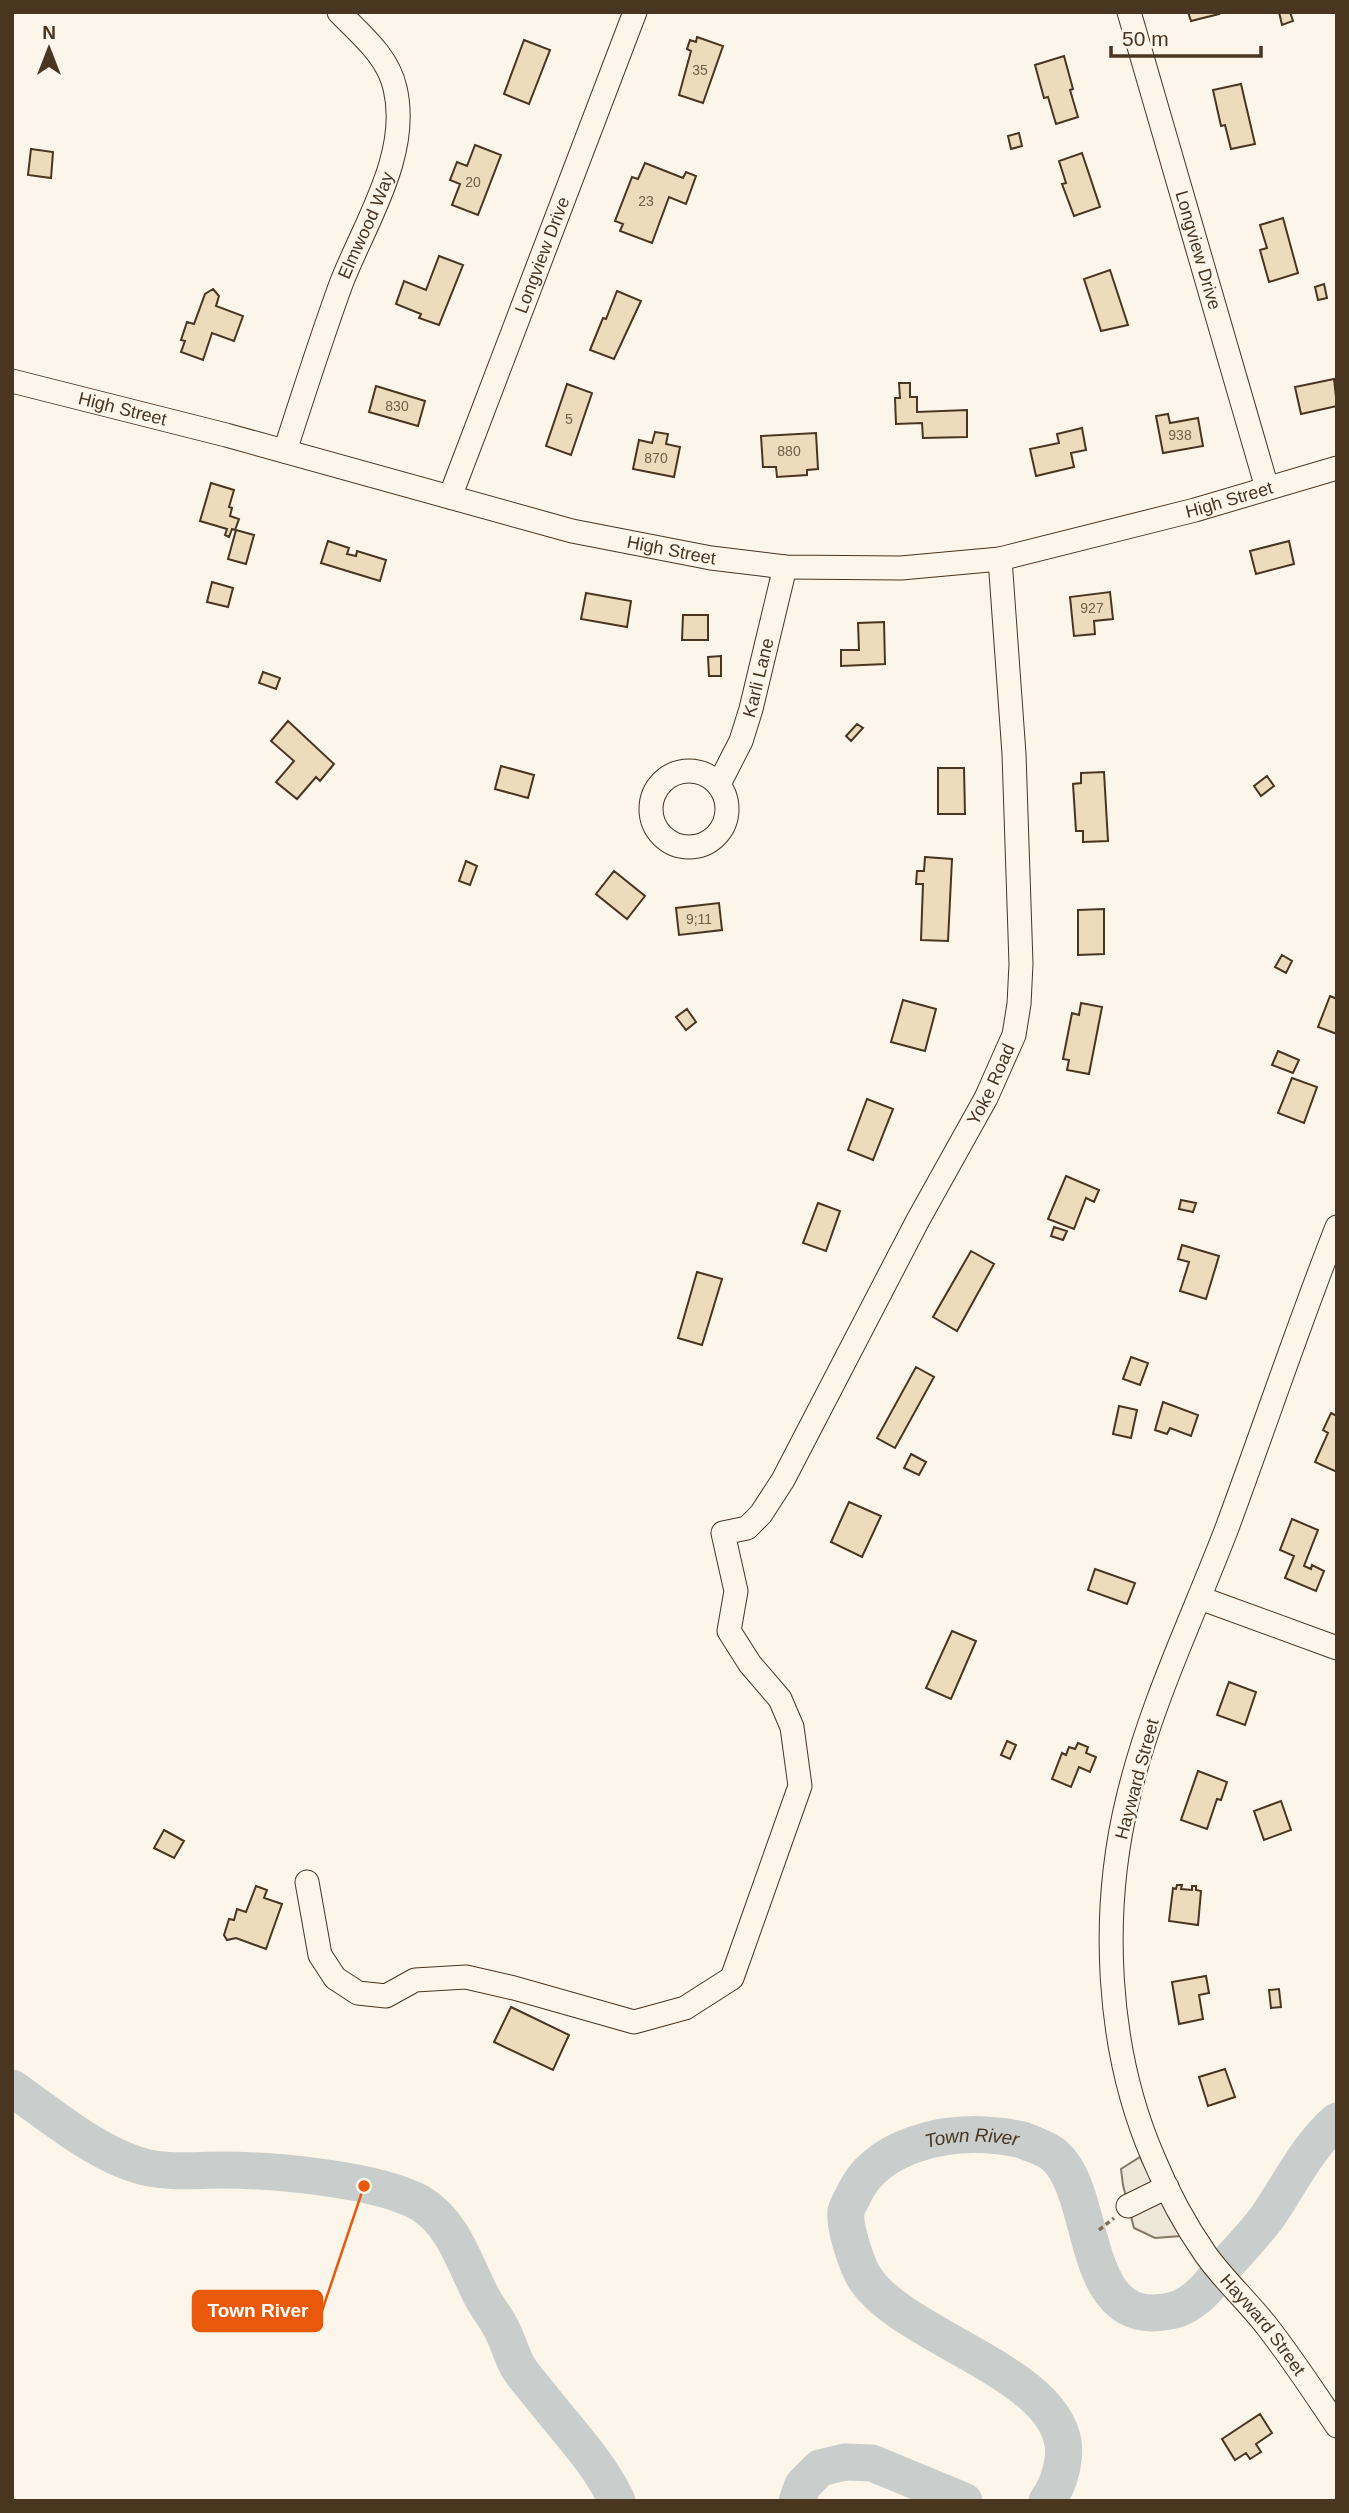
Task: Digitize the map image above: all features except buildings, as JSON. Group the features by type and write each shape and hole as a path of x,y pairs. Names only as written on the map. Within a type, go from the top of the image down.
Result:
{"street":[{"name":"Elmwood Way","path":"285,451 332,309 381,190 396,142 398,106 391,73 380,55 339,12"},
{"name":"Longview Drive","path":"450,497 635,12"},
{"name":"Longview Drive","path":"1129,12 1267,488"},
{"name":"High Street","path":"12,381 285,451 601,538 711,558 785,567 901,568 1000,559 1195,510 1337,468"},
{"name":"Yoke Road","path":"307,1882 320,1955 335,1978 358,1993 386,1996 415,1980 466,1978 514,1988 634,2022 685,2008 732,1978 800,1786 792,1727 780,1699 750,1664 729,1631 736,1591 723,1533 747,1528 761,1514 783,1480 918,1220 986,1098 1014,1035 1021,988 1021,964 1014,754 1000,559"},
{"name":"Karli Lane","path":"719,784 741,741 751,709 785,567"},
{"name":"Hayward Street","path":"1337,1227 1200,1598 1164,1686 1135,1770 1122,1822 1112,1901 1114,1987 1126,2074 1143,2133 1167,2187 1207,2256 1284,2349 1337,2427"},
{"path":"1200,1598 1337,1648"},
{"path":"1128,2206 1167,2187"}],"shaded area":[{"path":"1140,2157 1181,2236 1155,2238 1134,2228 1121,2169"}],"waterway":[{"name":"Town River","path":"12,2088 95,2146 131,2163 158,2170 268,2172 324,2178 378,2188 420,2203 432,2212 451,2234 483,2299 500,2326 515,2361 591,2459 617,2501"},
{"name":"Town River","path":"1047,2501 1058,2482 1063,2460 1060,2430 1042,2404 1015,2381 911,2319 882,2298 863,2275 851,2244 846,2211 864,2178 878,2164 896,2153 915,2144 936,2139 998,2136 1019,2139 1041,2147 1055,2156 1068,2173 1100,2272 1112,2293 1129,2307 1152,2313 1163,2312 1187,2305 1210,2284 1263,2223 1308,2154 1337,2121"},
{"name":"Town River","path":"797,2501 803,2485 820,2468 845,2462 872,2463 964,2501"}],"place":[{"name":"Town River","path":"364,2186"}]}
